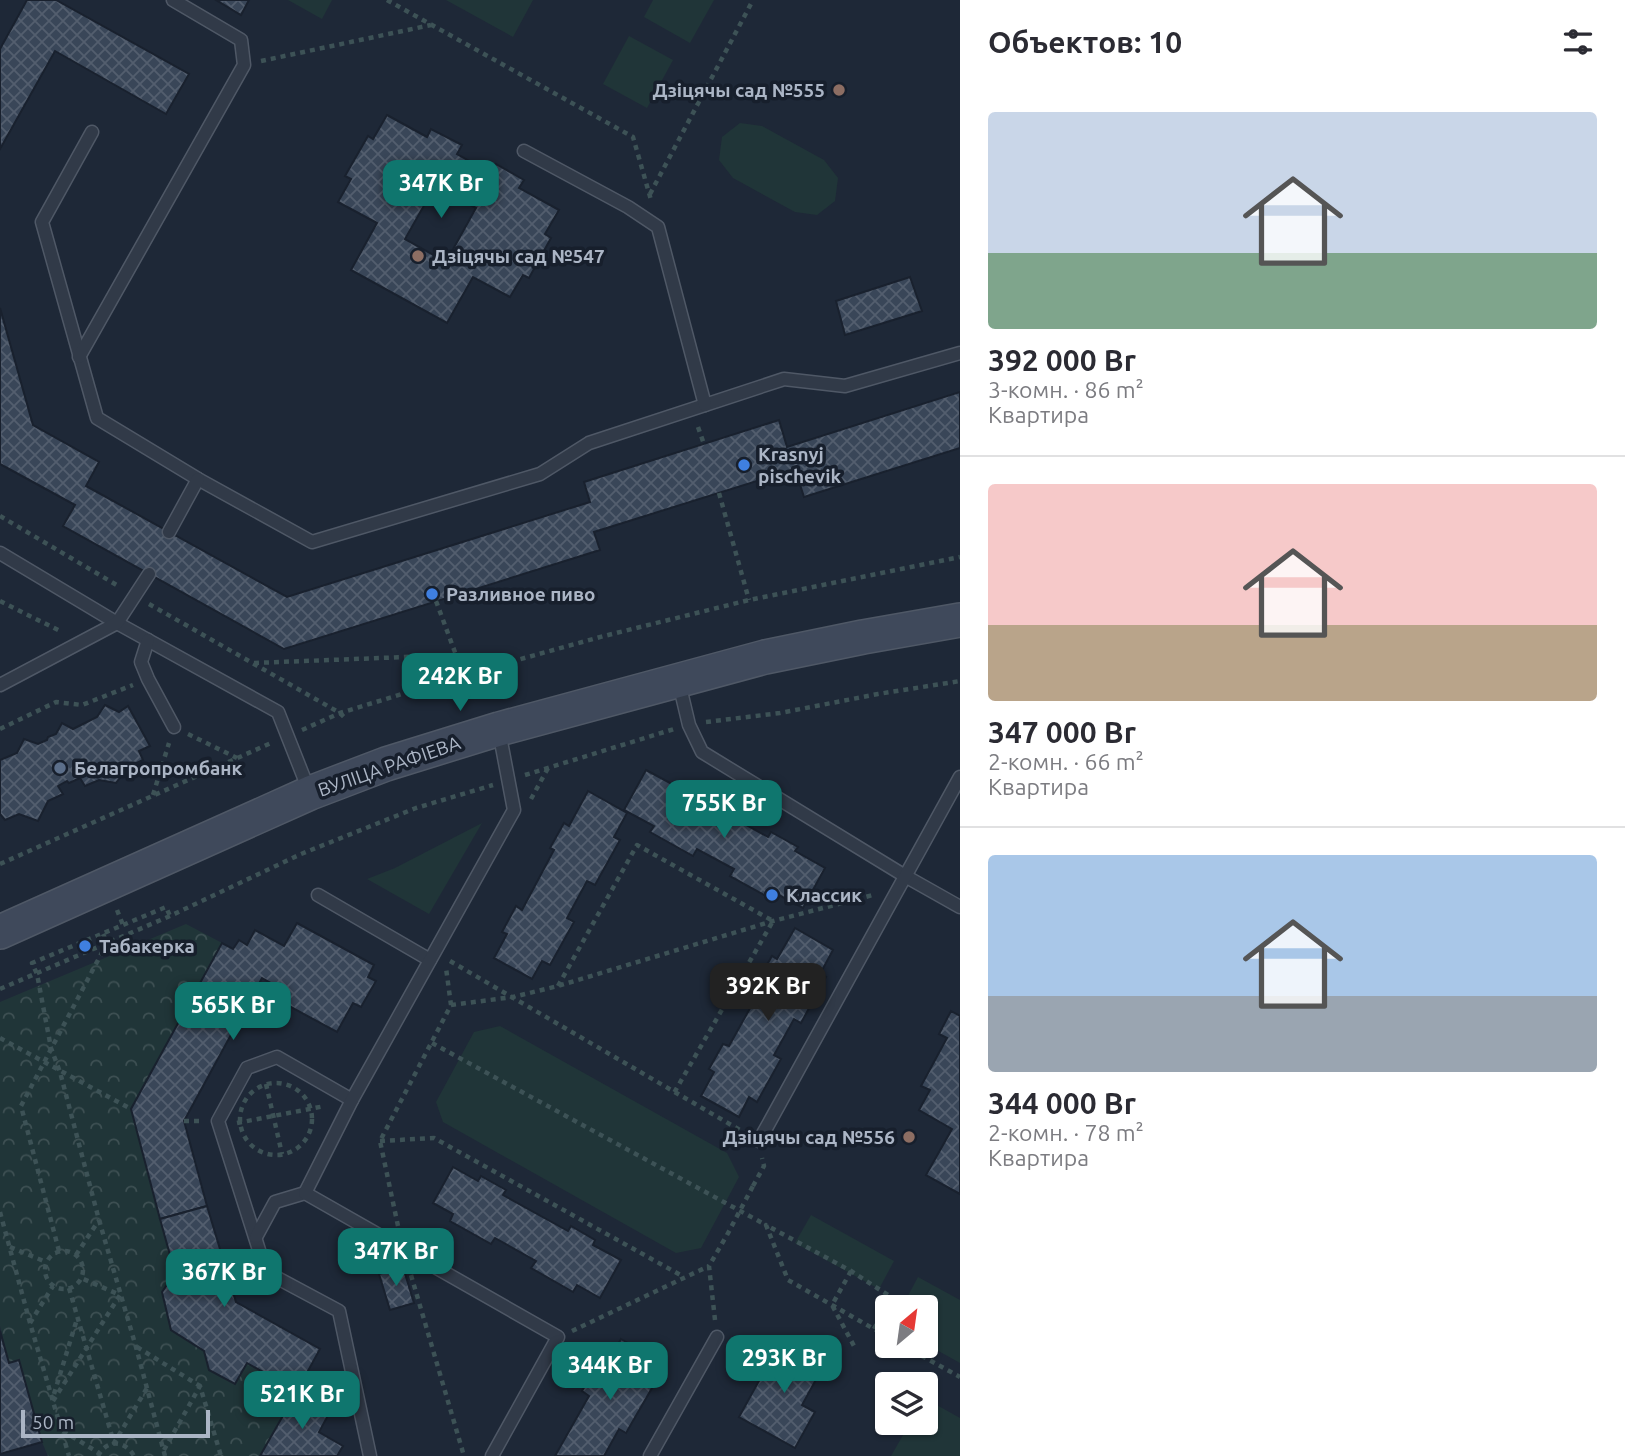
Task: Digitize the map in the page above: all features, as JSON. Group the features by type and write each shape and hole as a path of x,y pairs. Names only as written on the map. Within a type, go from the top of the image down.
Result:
{"main road":[{"name":"ВУЛІЦА РАФІЕВА","path":"0,932 310,793 386,764 499,729 765,657 960,620"}],"lane":[{"path":"79,358 244,65 241,40 173,0"},
{"path":"92,132 42,222 97,418 198,479 313,542 540,474 589,443 784,379 845,386 960,353"},
{"path":"524,151 628,206 658,228 705,405"},
{"path":"169,532 198,479"},
{"path":"0,553 278,712 310,793"},
{"path":"0,685 117,622 149,574"},
{"path":"148,640 141,662 174,727"},
{"path":"678,680 689,725 702,752 960,907"},
{"path":"256,1237 275,1202 304,1193 352,1100 514,810 499,729"},
{"path":"759,1141 960,777"},
{"path":"318,895 430,960"},
{"path":"352,1100 277,1057 247,1068 218,1121 266,1272 339,1311 370,1456"},
{"path":"304,1193 558,1337 492,1456"},
{"path":"650,1456 717,1337"}],"path":[{"path":"387,0 633,137 658,228"},
{"path":"649,194 752,0"},
{"path":"244,65 431,24"},
{"path":"719,493 749,600"},
{"path":"0,516 342,715"},
{"path":"0,864 287,736 461,676 604,636 749,600 960,557"},
{"path":"0,601 82,641"},
{"path":"436,601 461,676"},
{"path":"253,663 456,655"},
{"path":"0,729 56,702 82,705 148,679"},
{"path":"0,989 170,916 301,853 416,808 689,725 780,713 960,681"},
{"path":"152,796 174,727 237,758"},
{"path":"529,803 548,768"},
{"path":"558,986 637,845 773,921"},
{"path":"451,1005 513,997 558,986 773,921 898,888"},
{"path":"164,1453 60,1072 51,1048 37,974 32,963 166,907 170,916"},
{"path":"674,1093 773,921"},
{"path":"103,934 107,943"},
{"path":"59,1251 20,1106 107,943"},
{"path":"464,1456 403,1248 380,1142 451,1005 444,958 759,1141 764,1166 709,1266 558,1337"},
{"path":"0,1038 131,1109"},
{"path":"432,1042 851,1271 891,1297 874,1329 788,1280 766,1225"},
{"path":"266,1084 282,1155"},
{"path":"266,1084 289,1084 307,1098 312,1109 311,1132 305,1142 297,1149 282,1155 261,1153 243,1135 240,1123 241,1110 246,1099 254,1089 266,1084"},
{"path":"218,1121 240,1123 352,1100"},
{"path":"380,1142 434,1138 684,1278"},
{"path":"0,1212 69,1456"},
{"path":"76,1255 99,1220"},
{"path":"10,1247 46,1262"},
{"path":"59,1251 70,1251 76,1255 83,1266 81,1278 69,1288 53,1286 45,1273 46,1262 51,1255 59,1251"},
{"path":"709,1266 717,1337"},
{"path":"832,1305 851,1271"},
{"path":"81,1278 120,1295"},
{"path":"30,1324 53,1286"},
{"path":"69,1288 114,1443"},
{"path":"52,1402 120,1295"},
{"path":"832,1305 855,1346"},
{"path":"52,1402 77,1318"},
{"path":"136,1347 200,1386 220,1456"},
{"path":"926,1358 960,1377"},
{"path":"164,1453 200,1386"},
{"path":"62,1430 99,1454 103,1448 114,1443 147,1388"},
{"path":"114,1443 129,1448 134,1456"}],"green space":[{"path":"288,0 332,0 322,19"},
{"path":"446,0 533,0 513,37"},
{"path":"653,0 714,0 690,43 644,17"},
{"path":"629,36 673,60 647,108 603,84"},
{"path":"740,123 762,126 824,160 838,178 835,201 817,215 795,212 733,178 719,160 722,137"},
{"path":"482,823 429,914 367,879 395,868"},
{"path":"186,924 222,943 131,1109 175,1273 162,1292 171,1330 204,1351 209,1370 235,1384 247,1363 297,1391 260,1456 48,1456 19,1360 9,1363 0,1326 0,1002"},
{"path":"500,1026 727,1153 739,1177 701,1248 676,1253 443,1122 436,1102 474,1032"},
{"path":"811,1215 894,1261 879,1289 795,1243"},
{"path":"918,1277 960,1300 960,1363 938,1351 938,1295 908,1295"},
{"path":"938,1406 960,1418 960,1456 891,1456 903,1435 938,1435"}],"building":[{"path":"27,0 56,0 189,74 166,114 55,51 0,149 0,49"},
{"path":"216,0 249,0 241,15"},
{"path":"387,115 427,137 431,129 462,145 457,154 491,173 496,164 524,180 519,188 559,210 545,234 551,238 529,278 523,275 510,297 473,277 447,323 351,270 377,223 338,202 351,179 345,176 368,136 373,139","holes":["435,186 476,208 446,262 405,239"]},
{"path":"910,277 922,311 845,335 836,301"},
{"path":"0,308 33,425 99,462 86,486 287,597 590,502 584,482 779,420 787,447 960,392 960,448 804,497 795,469 594,532 600,550 284,649 63,526 75,505 0,464"},
{"path":"105,705 119,712 128,706 150,746 139,751 143,760 128,767 116,783 99,780 85,786 80,778 58,786 63,794 48,801 38,821 19,814 5,820 0,814 0,760 17,753 24,739 38,744 56,734 62,723 73,729 97,717"},
{"path":"646,770 681,789 684,784 709,798 707,803 768,837 771,832 798,847 795,851 825,868 803,908 779,895 775,901 730,876 734,869 697,849 693,856 650,832 654,826 624,810"},
{"path":"588,791 627,813 614,837 620,840 595,885 587,881 567,918 574,922 550,965 542,961 532,979 494,958 507,934 502,932 516,906 522,910 554,850 550,848 564,823 569,826"},
{"path":"297,923 374,965 368,977 376,981 361,1007 353,1003 337,1032 278,1000 283,990 262,978 184,1121 207,1206 160,1219 131,1109 222,943 233,949 239,940 247,945 255,930 284,946"},
{"path":"795,928 833,950 820,974 826,977 801,1023 794,1019 774,1055 781,1059 757,1102 749,1097 739,1117 701,1096 714,1072 709,1069 723,1044 729,1046 763,985 757,982 772,956 777,959"},
{"path":"951,1011 960,1016 960,1194 926,1175 952,1129 919,1110 930,1090 921,1086 947,1038 939,1034"},
{"path":"453,1167 478,1181 481,1176 506,1190 503,1195 568,1231 571,1226 595,1240 593,1245 621,1260 600,1298 577,1285 573,1292 531,1268 536,1261 495,1238 491,1244 450,1221 453,1214 433,1203"},
{"path":"207,1206 236,1302 320,1349 297,1391 247,1363 235,1384 209,1370 204,1351 171,1330 162,1292 175,1273 160,1219"},
{"path":"403,1267 414,1303 390,1310 379,1274"},
{"path":"0,1331 9,1363 19,1360 42,1442 0,1454"},
{"path":"621,1339 659,1361 645,1384 652,1388 626,1433 619,1429 604,1456 555,1456 589,1396 582,1391 599,1361 607,1365"},
{"path":"781,1341 824,1365 802,1405 815,1412 795,1448 739,1417"},
{"path":"297,1391 332,1408 319,1432 343,1446 337,1456 260,1456"}],"place":[{"name":"Дзіцячы сад №555","path":"839,90"},
{"name":"Дзіцячы сад №547","path":"418,256"},
{"name":"Krasnyj pischevik","path":"744,465"},
{"name":"Разливное пиво","path":"432,594"},
{"name":"Белагропромбанк","path":"60,768"},
{"name":"Классик","path":"772,895"},
{"name":"Табакерка","path":"85,946"},
{"name":"Дзіцячы сад №556","path":"909,1137"}]}
